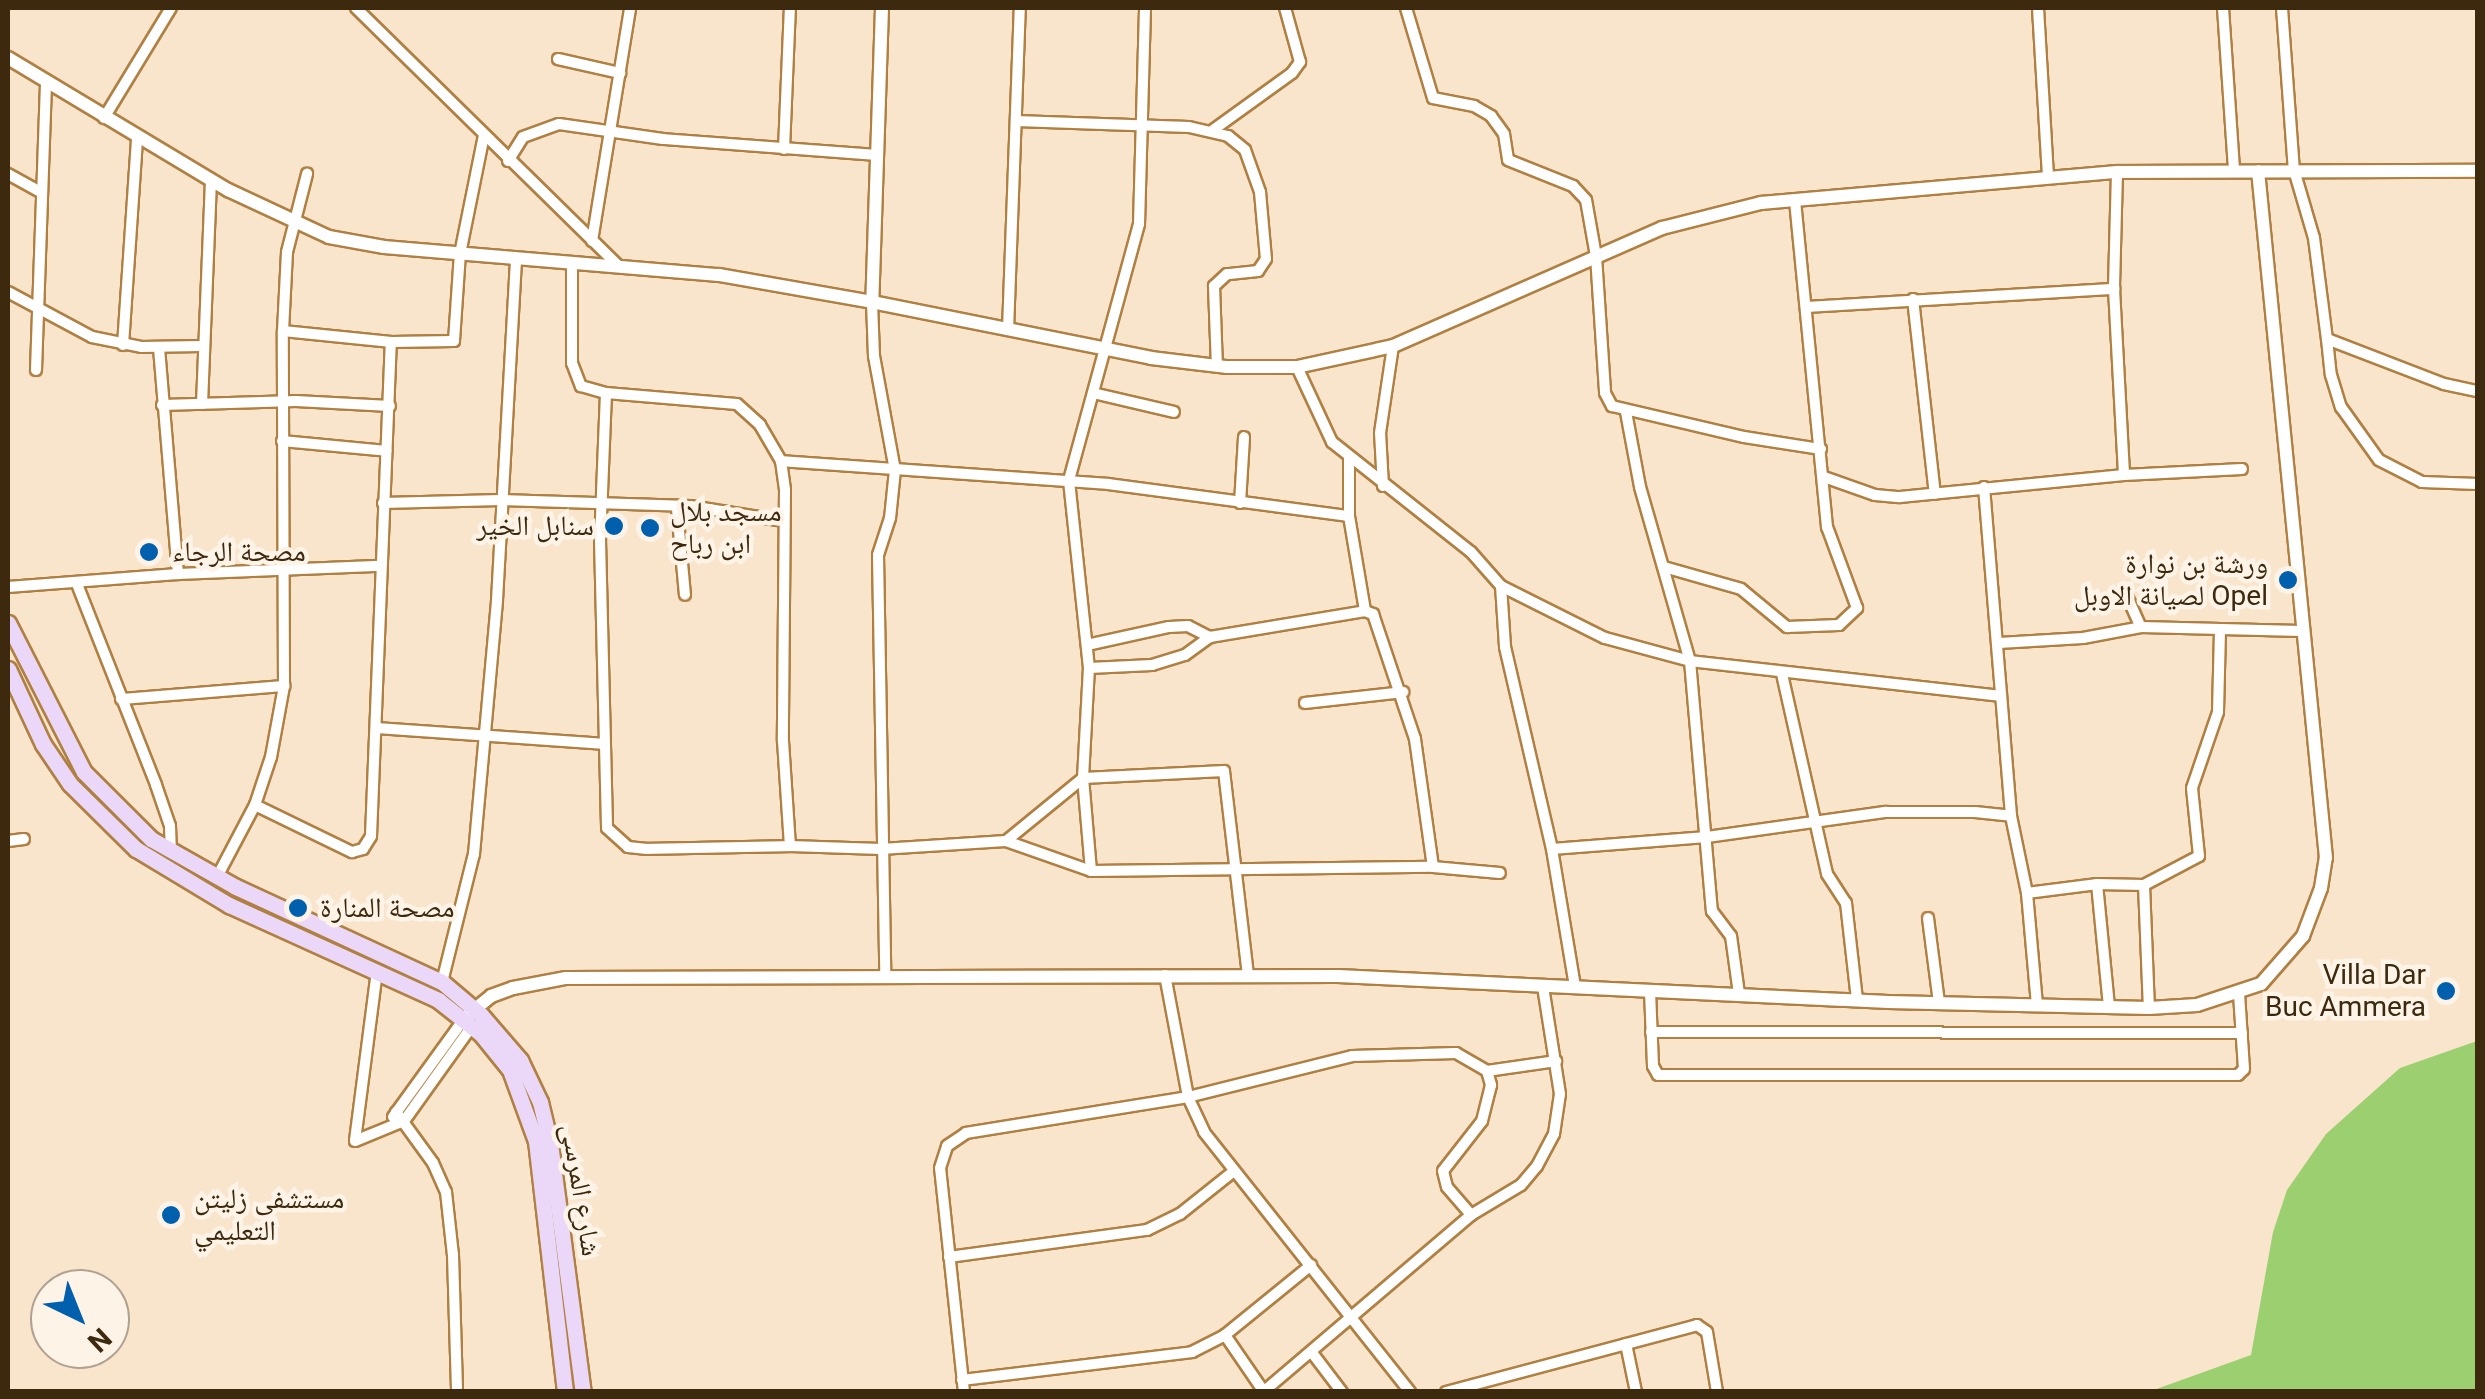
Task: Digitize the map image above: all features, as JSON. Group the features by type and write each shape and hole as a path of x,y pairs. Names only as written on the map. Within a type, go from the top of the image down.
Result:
{"main road":[{"path":"8,623 84,772 115,807 170,851 217,877 445,985 472,1017"},
{"path":"8,669 43,744 70,784 136,849 229,905 472,1017"},
{"name":"شارع المرسى","path":"472,1017 510,1070 533,1124 565,1392"},
{"name":"شارع المرسى","path":"472,1017 520,1060 543,1112 583,1392"}],"street":[{"path":"104,118 171,8"},
{"path":"356,8 620,267"},
{"path":"592,240 630,8"},
{"path":"784,149 790,8"},
{"path":"882,8 872,302 874,356 895,470 890,518 878,555 885,975"},
{"path":"1008,330 1020,8"},
{"path":"1091,871 1083,778 1089,668 1069,480 1139,224 1145,8"},
{"path":"1213,130 1292,74 1300,62 1286,8"},
{"path":"1406,8 1430,93 1438,100 1474,106 1491,116 1504,134 1508,160 1581,192 1596,256 1605,393 1612,406 1626,412 1821,449"},
{"path":"2038,8 2048,177"},
{"path":"2224,8 2234,170"},
{"path":"2282,8 2294,170 2314,238 2331,375 2341,407 2378,460 2422,482 2478,484"},
{"path":"8,58 104,118 292,224 358,243 782,283 1105,349 1217,366 1296,367 1393,346 1596,256 1693,218 1795,200 2117,172 2478,172"},
{"path":"558,59 620,73"},
{"path":"36,370 39,191 46,82"},
{"path":"1016,121 1142,122 1213,130 1245,150 1252,162 1266,259 1258,271 1228,274 1214,286 1217,366"},
{"path":"508,161 515,147 532,130 559,124 663,139 875,155"},
{"path":"283,332 390,342 450,343 457,337 460,254 484,135"},
{"path":"123,345 137,137"},
{"path":"377,971 355,1141 384,1130 400,1116 472,1017 494,994 534,981 566,978 1248,975 2149,1008 2197,1005 2240,994 2261,984 2296,947 2325,874 2317,749 2301,631 2258,171"},
{"path":"2117,172 2114,288 2124,475"},
{"path":"8,174 39,191"},
{"path":"217,877 255,805 271,757 284,686 283,332 292,224 307,174"},
{"path":"202,404 211,180"},
{"path":"1664,567 1741,589 1787,627 1846,622 1854,615 1858,599 1827,528 1795,200"},
{"path":"494,994 445,985 474,854 486,734 516,260"},
{"path":"572,264 574,376 586,388 737,404 760,424 781,461 784,742 790,846"},
{"path":"1807,307 2114,288"},
{"path":"8,292 70,328 123,345 202,346"},
{"path":"1914,300 1935,494"},
{"path":"2327,339 2444,384 2478,391"},
{"path":"255,805 352,852 363,849 372,836 390,342"},
{"path":"1383,486 1380,434 1393,346"},
{"path":"159,348 178,574"},
{"path":"1296,367 1318,420 1332,442 1349,457 1459,542 1501,586 1605,638 1690,661 2002,696"},
{"path":"606,393 600,505 606,660 606,828 628,846 881,849 1006,841 1091,871 1433,867 1500,872"},
{"path":"1093,393 1174,412"},
{"path":"162,404 283,402 390,406"},
{"path":"1626,412 1640,488 1690,661 1712,911 1732,936 1739,994"},
{"path":"1240,503 1244,437"},
{"path":"282,441 387,451"},
{"path":"1349,457 1349,516 1364,611 1379,623 1403,692 1424,782 1433,867"},
{"path":"781,461 1069,480 1349,516"},
{"path":"1824,478 1875,494 1935,494 2124,475 2242,470"},
{"path":"1984,487 2011,816 2027,894 2037,1006"},
{"path":"384,503 501,500 676,509 690,506 784,520"},
{"path":"676,509 685,596"},
{"path":"8,587 178,574 381,566"},
{"path":"78,584 166,814 170,851"},
{"path":"1501,586 1504,647 1552,848 1576,987"},
{"path":"2126,594 2140,627"},
{"path":"1089,668 1174,660 1210,637 1364,611"},
{"path":"1087,645 1169,626 1188,626 1210,637"},
{"path":"1999,643 2082,638 2140,627 2220,632 2301,631"},
{"path":"2027,894 2097,884 2144,885 2189,864 2200,852 2192,788 2218,712 2220,632"},
{"path":"1782,674 1829,880 1846,903 1857,1000"},
{"path":"122,699 284,686"},
{"path":"1305,703 1403,692"},
{"path":"378,728 604,744"},
{"path":"1006,841 1083,778 1224,771 1240,872 1248,975"},
{"path":"1552,848 1707,837 1932,810 2011,816"},
{"path":"8,841 24,839"},
{"path":"2097,884 2109,1007"},
{"path":"2144,885 2149,1008"},
{"path":"1928,918 1939,1003"},
{"path":"1165,975 1188,1096 1204,1132 1410,1392"},
{"path":"1225,1336 1264,1391 1313,1354 1471,1215 1521,1185 1544,1156 1559,1107 1556,1061 1543,986"},
{"path":"1650,991 1654,1070 1658,1075 2238,1074 2244,1070 2240,994"},
{"path":"1651,1032 2242,1033"},
{"path":"1311,1265 1225,1336 1180,1355 963,1386 940,1168 947,1146 956,1138 1188,1096 1352,1056 1456,1053 1486,1071 1556,1061"},
{"path":"1471,1215 1447,1187 1443,1171 1473,1135 1489,1104 1486,1071"},
{"path":"400,1116 434,1163 446,1192 453,1255 457,1392"},
{"path":"949,1257 1138,1233 1180,1214 1234,1171"},
{"path":"1446,1392 1702,1326 1708,1332 1717,1392"},
{"path":"1626,1344 1636,1392"},
{"path":"1313,1354 1342,1392"}],"shaded area":[{"path":"2477,1041 2477,1391 2151,1391 2251,1355 2273,1232 2287,1190 2326,1134 2400,1068"}],"place":[{"name":"سنابل الخير","path":"614,526"},
{"name":"مسجد بلال ابن رباح","path":"650,528"},
{"name":"مصحة الرجاء","path":"149,552"},
{"name":"ورشة بن نوارة لصيانة الاوبل Opel","path":"2288,580"},
{"name":"مصحة المنارة","path":"298,908"},
{"name":"Villa Dar Buc Ammera","path":"2446,991"},
{"name":"مستشفى زليتن التعليمي","path":"171,1215"}]}
